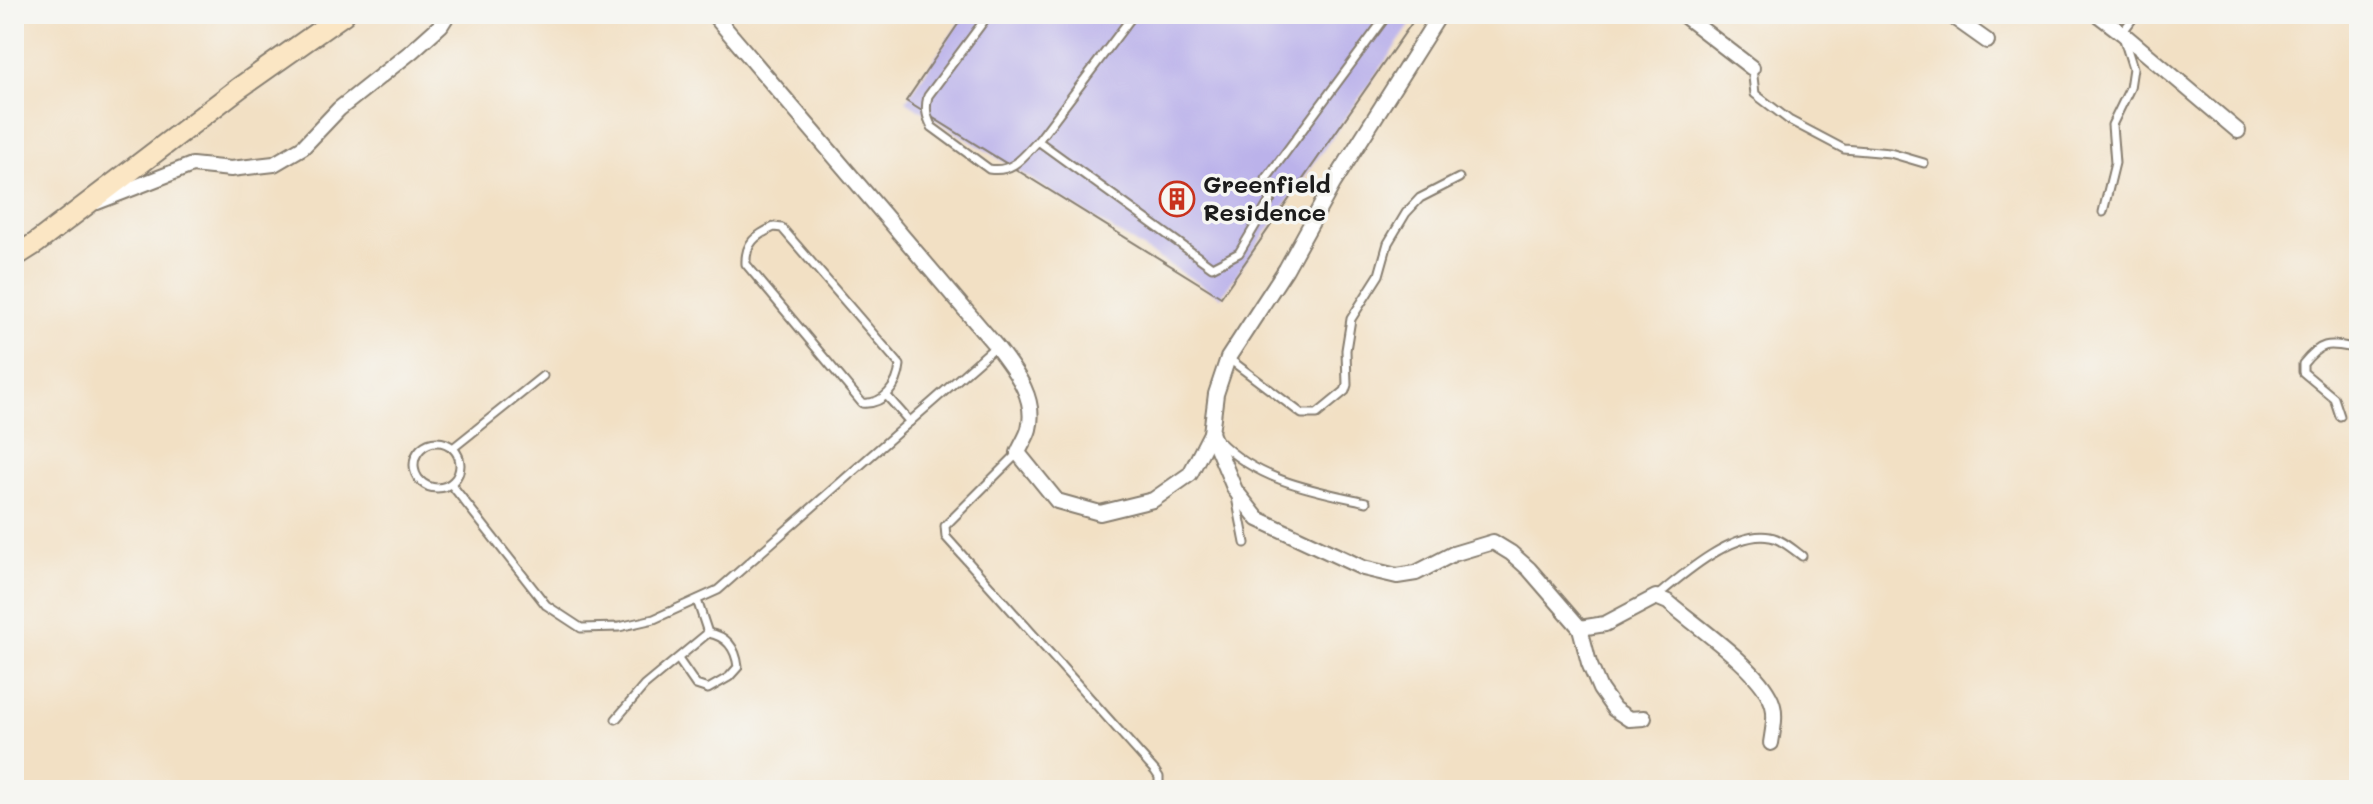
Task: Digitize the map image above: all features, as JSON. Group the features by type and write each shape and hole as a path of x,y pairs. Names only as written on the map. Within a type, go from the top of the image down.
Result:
{"main road":[{"path":"14,257 239,88 344,14"}],"street":[{"path":"83,208 192,165 231,169 274,164 303,147 339,109 412,51 441,25 448,14"},
{"path":"713,14 996,346 1023,382 1029,408 1029,428 1018,453 1057,501 1100,513 1153,500 1190,474 1211,433 1216,394 1228,358 1286,269 1333,184 1440,14"},
{"path":"1682,14 1752,68"},
{"path":"1949,14 1987,41"},
{"path":"2097,14 2238,131"},
{"path":"1211,433 1235,490 1258,519 1363,568 1397,576 1416,573 1453,554 1493,542 1511,553 1529,569 1580,628 1589,663 1600,689 1614,709 1629,719 1644,718"},
{"path":"1580,628 1605,624 1656,597 1668,602 1751,672 1771,698 1775,711 1771,743"}],"lane":[{"path":"989,14 928,96 925,108 932,127 989,169 998,171 1016,165 1038,141 1134,14"},
{"path":"1038,141 1212,267 1239,253 1271,199 1266,179 1388,14"},
{"path":"2103,212 2115,163 2112,125 2130,88 2133,68 2122,33 2136,14"},
{"path":"1752,68 1755,94 1789,120 1820,138 1844,149 1890,153 1924,163"},
{"path":"1228,358 1302,414 1317,414 1339,398 1347,385 1346,350 1351,319 1379,275 1388,243 1406,213 1420,198 1459,178"},
{"path":"774,227 782,228 900,365 899,375 887,396 872,404 862,403 746,264 746,252 751,241 762,232 774,227"},
{"path":"2340,416 2334,398 2303,372 2303,364 2320,346 2328,344 2359,349"},
{"path":"451,484 546,605 581,628 619,627 654,619 718,590 996,346"},
{"path":"453,448 543,376"},
{"path":"887,396 910,422"},
{"path":"1211,433 1229,452 1253,469 1301,488 1366,502"},
{"path":"441,442 453,448 460,460 459,473 451,484 439,489 426,486 416,477 413,464 417,451 428,443 441,442"},
{"path":"1018,453 945,526 946,537 1155,771 1159,777 1159,790"},
{"path":"1235,490 1245,543"},
{"path":"1656,597 1688,570 1736,541 1771,536 1802,556"},
{"path":"697,600 708,633"},
{"path":"616,719 644,686 708,633"},
{"path":"678,659 696,685 708,689 729,677 738,667 732,646 720,635 708,633"}],"building":[{"name":"Greenfield Residence","path":"965,14 1418,14 1221,297 906,101"}],"place":[{"name":"Greenfield Residence","path":"1177,199"}]}
